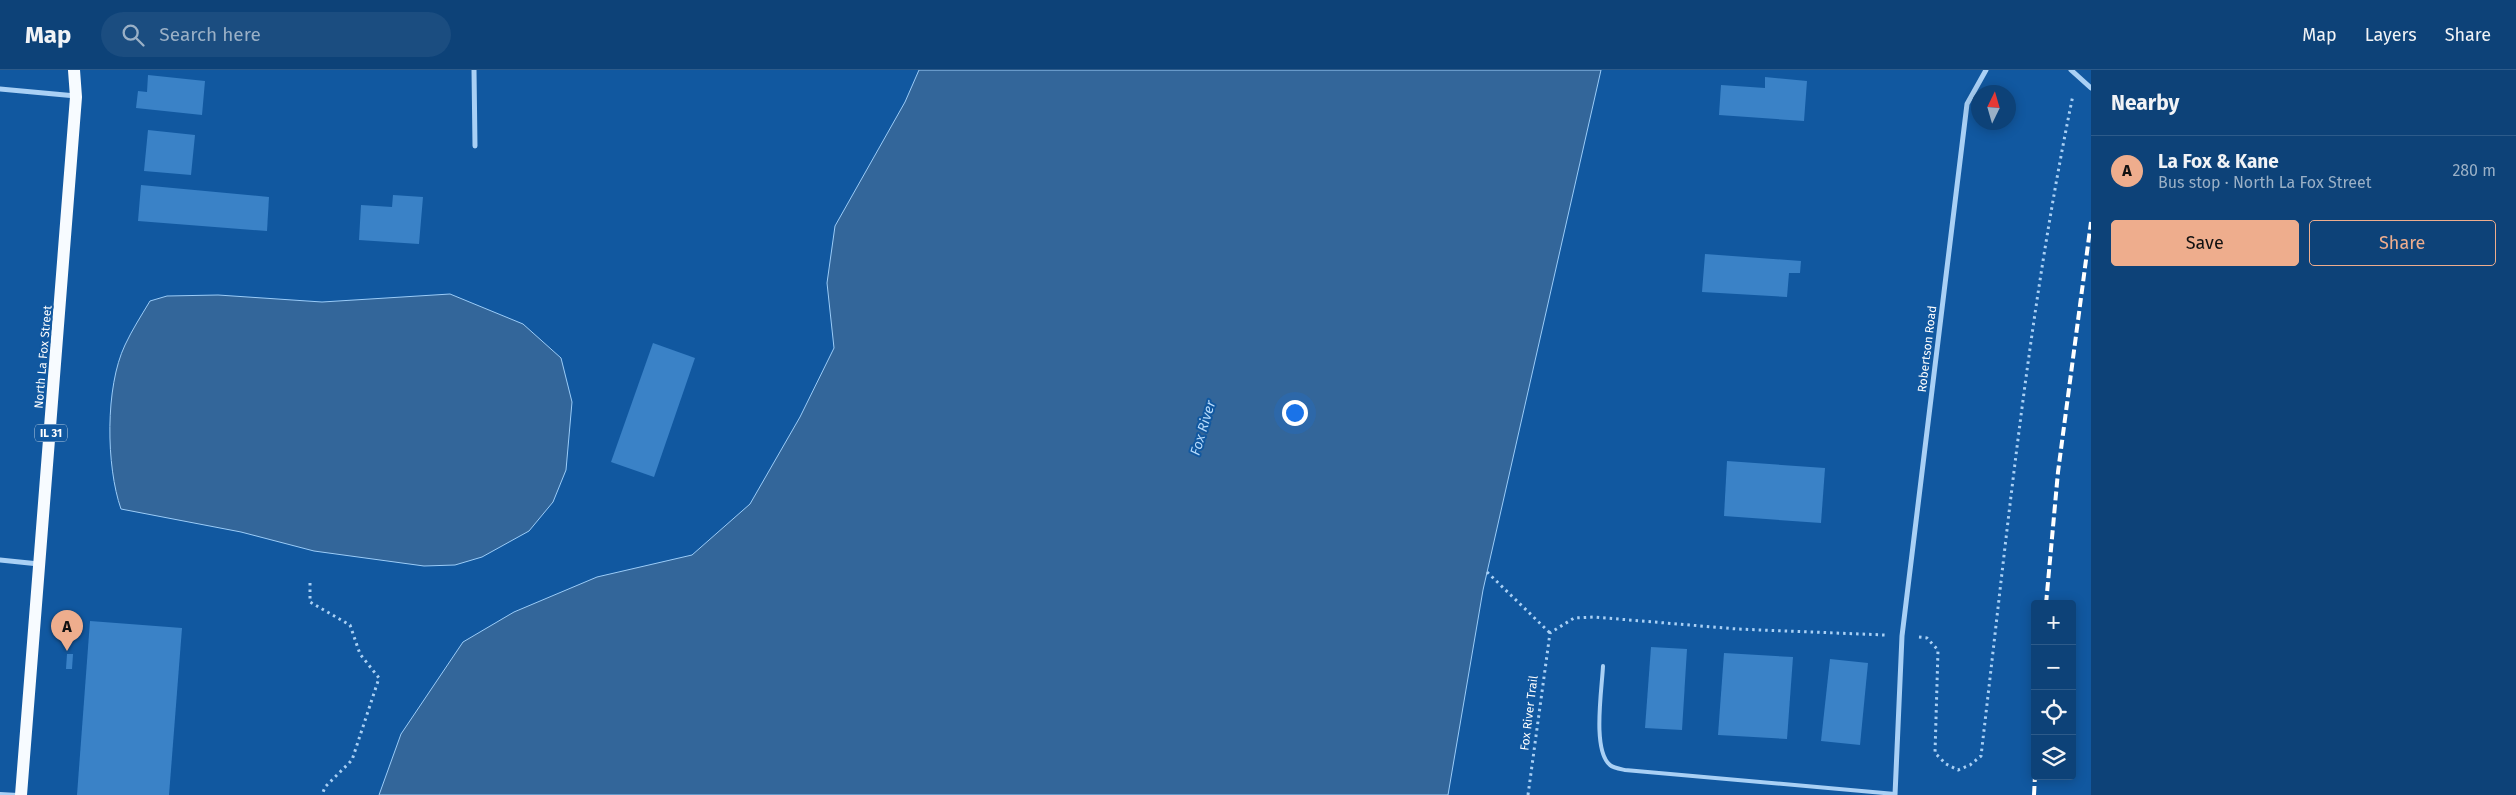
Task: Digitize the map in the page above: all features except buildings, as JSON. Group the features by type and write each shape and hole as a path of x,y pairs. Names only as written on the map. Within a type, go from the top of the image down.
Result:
{"main road":[{"name":"North La Fox Street","path":"20,795 76,96 74,70"}],"street":[{"path":"474,70 475,146"},
{"name":"Robertson Road","path":"1894,794 1902,636 1967,104 1986,70"},
{"path":"2071,70 2091,88"},
{"path":"0,89 76,96"},
{"path":"0,560 40,564"}],"lane":[{"path":"1603,666 1600,739 1602,754 1610,766 1625,770 1894,794"},
{"path":"0,794 20,795"}],"path":[{"name":"Fox River Trail","path":"1487,572 1550,633 1528,795"},
{"path":"310,583 310,602 350,625 360,654 379,678 352,760 325,787 322,795"}],"water":[{"name":"Fox River","path":"919,70 1601,70 1483,590 1448,795 379,795 401,734 463,642 514,612 597,577 692,555 750,504 800,417 834,348 827,283 835,226 905,102"},
{"path":"450,294 523,324 561,358 572,402 566,470 553,502 529,531 482,557 455,565 424,566 314,551 241,532 121,509 112,471 110,449 111,404 114,382 118,362 125,345 150,301 167,296 218,295 322,302"}],"railway":[{"path":"2046,600 2058,472 2091,222"},
{"path":"2034,795 2035,780"}],"place":[{"name":"La Fox & Kane","path":"67,651"}]}
